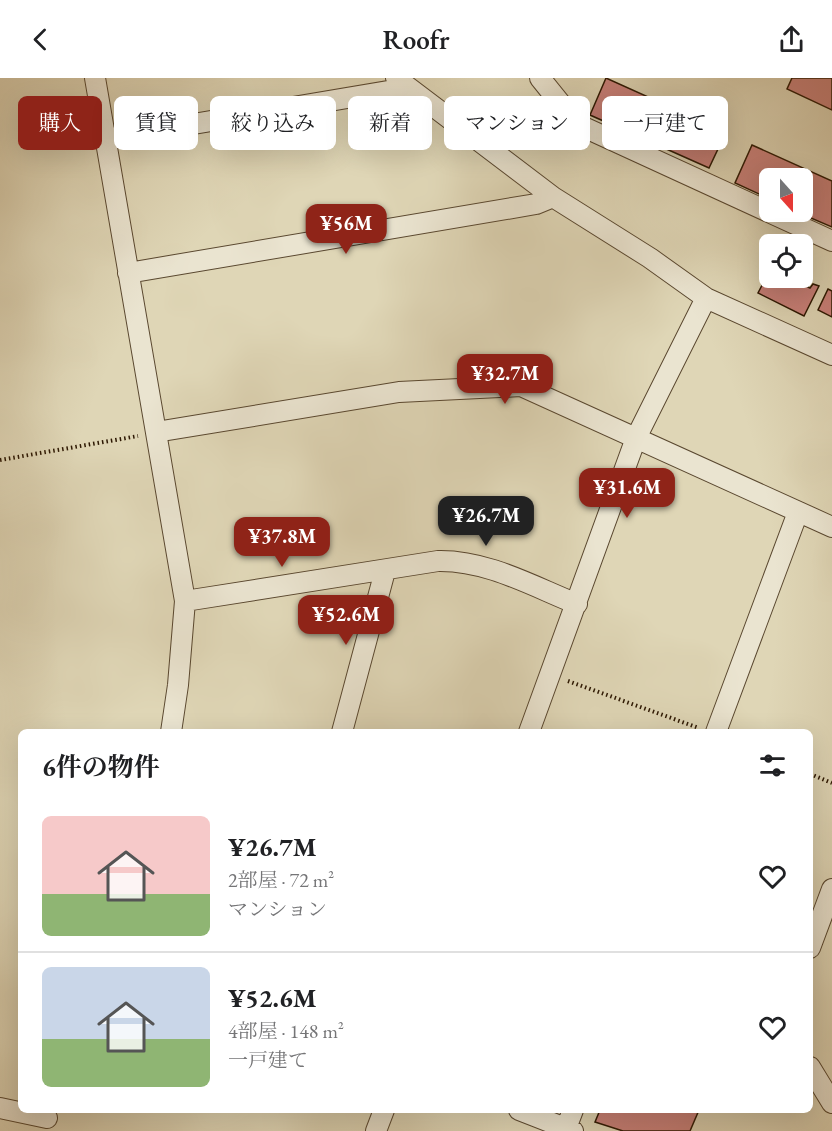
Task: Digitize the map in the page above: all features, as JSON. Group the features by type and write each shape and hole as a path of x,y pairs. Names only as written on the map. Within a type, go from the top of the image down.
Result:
{"street":[{"path":"95,78 185,601 178,685 171,729"},
{"path":"540,78 577,124 832,241"},
{"path":"105,139 401,83 553,197 650,258 706,298 832,355"},
{"path":"128,273 536,204 553,197"},
{"path":"530,729 636,438 706,298"},
{"path":"156,432 399,392 521,386 832,527"},
{"path":"708,729 798,512"},
{"path":"185,601 438,561 462,561 480,565 577,604"},
{"path":"343,729 385,571"},
{"path":"813,940 832,889"},
{"path":"813,1072 832,1103"},
{"path":"0,1108 18,1113"},
{"path":"19,1113 46,1120"},
{"path":"376,1131 383,1113"},
{"path":"529,1113 570,1125"}],"path":[{"path":"0,460 156,432"},
{"path":"551,675 705,729"},
{"path":"813,775 832,783"}],"building":[{"path":"606,78 646,96 602,96 602,120 590,115"},
{"path":"792,78 832,78 832,110 787,89"},
{"path":"752,145 803,168 759,168 759,194 735,183"},
{"path":"669,150 718,150 709,168"},
{"path":"813,172 832,181 832,227 813,219"},
{"path":"813,284 819,286 804,316 758,293 761,288 813,288"},
{"path":"828,289 832,291 832,317 818,310"},
{"path":"599,1113 698,1113 690,1131 623,1131 595,1122"}]}
